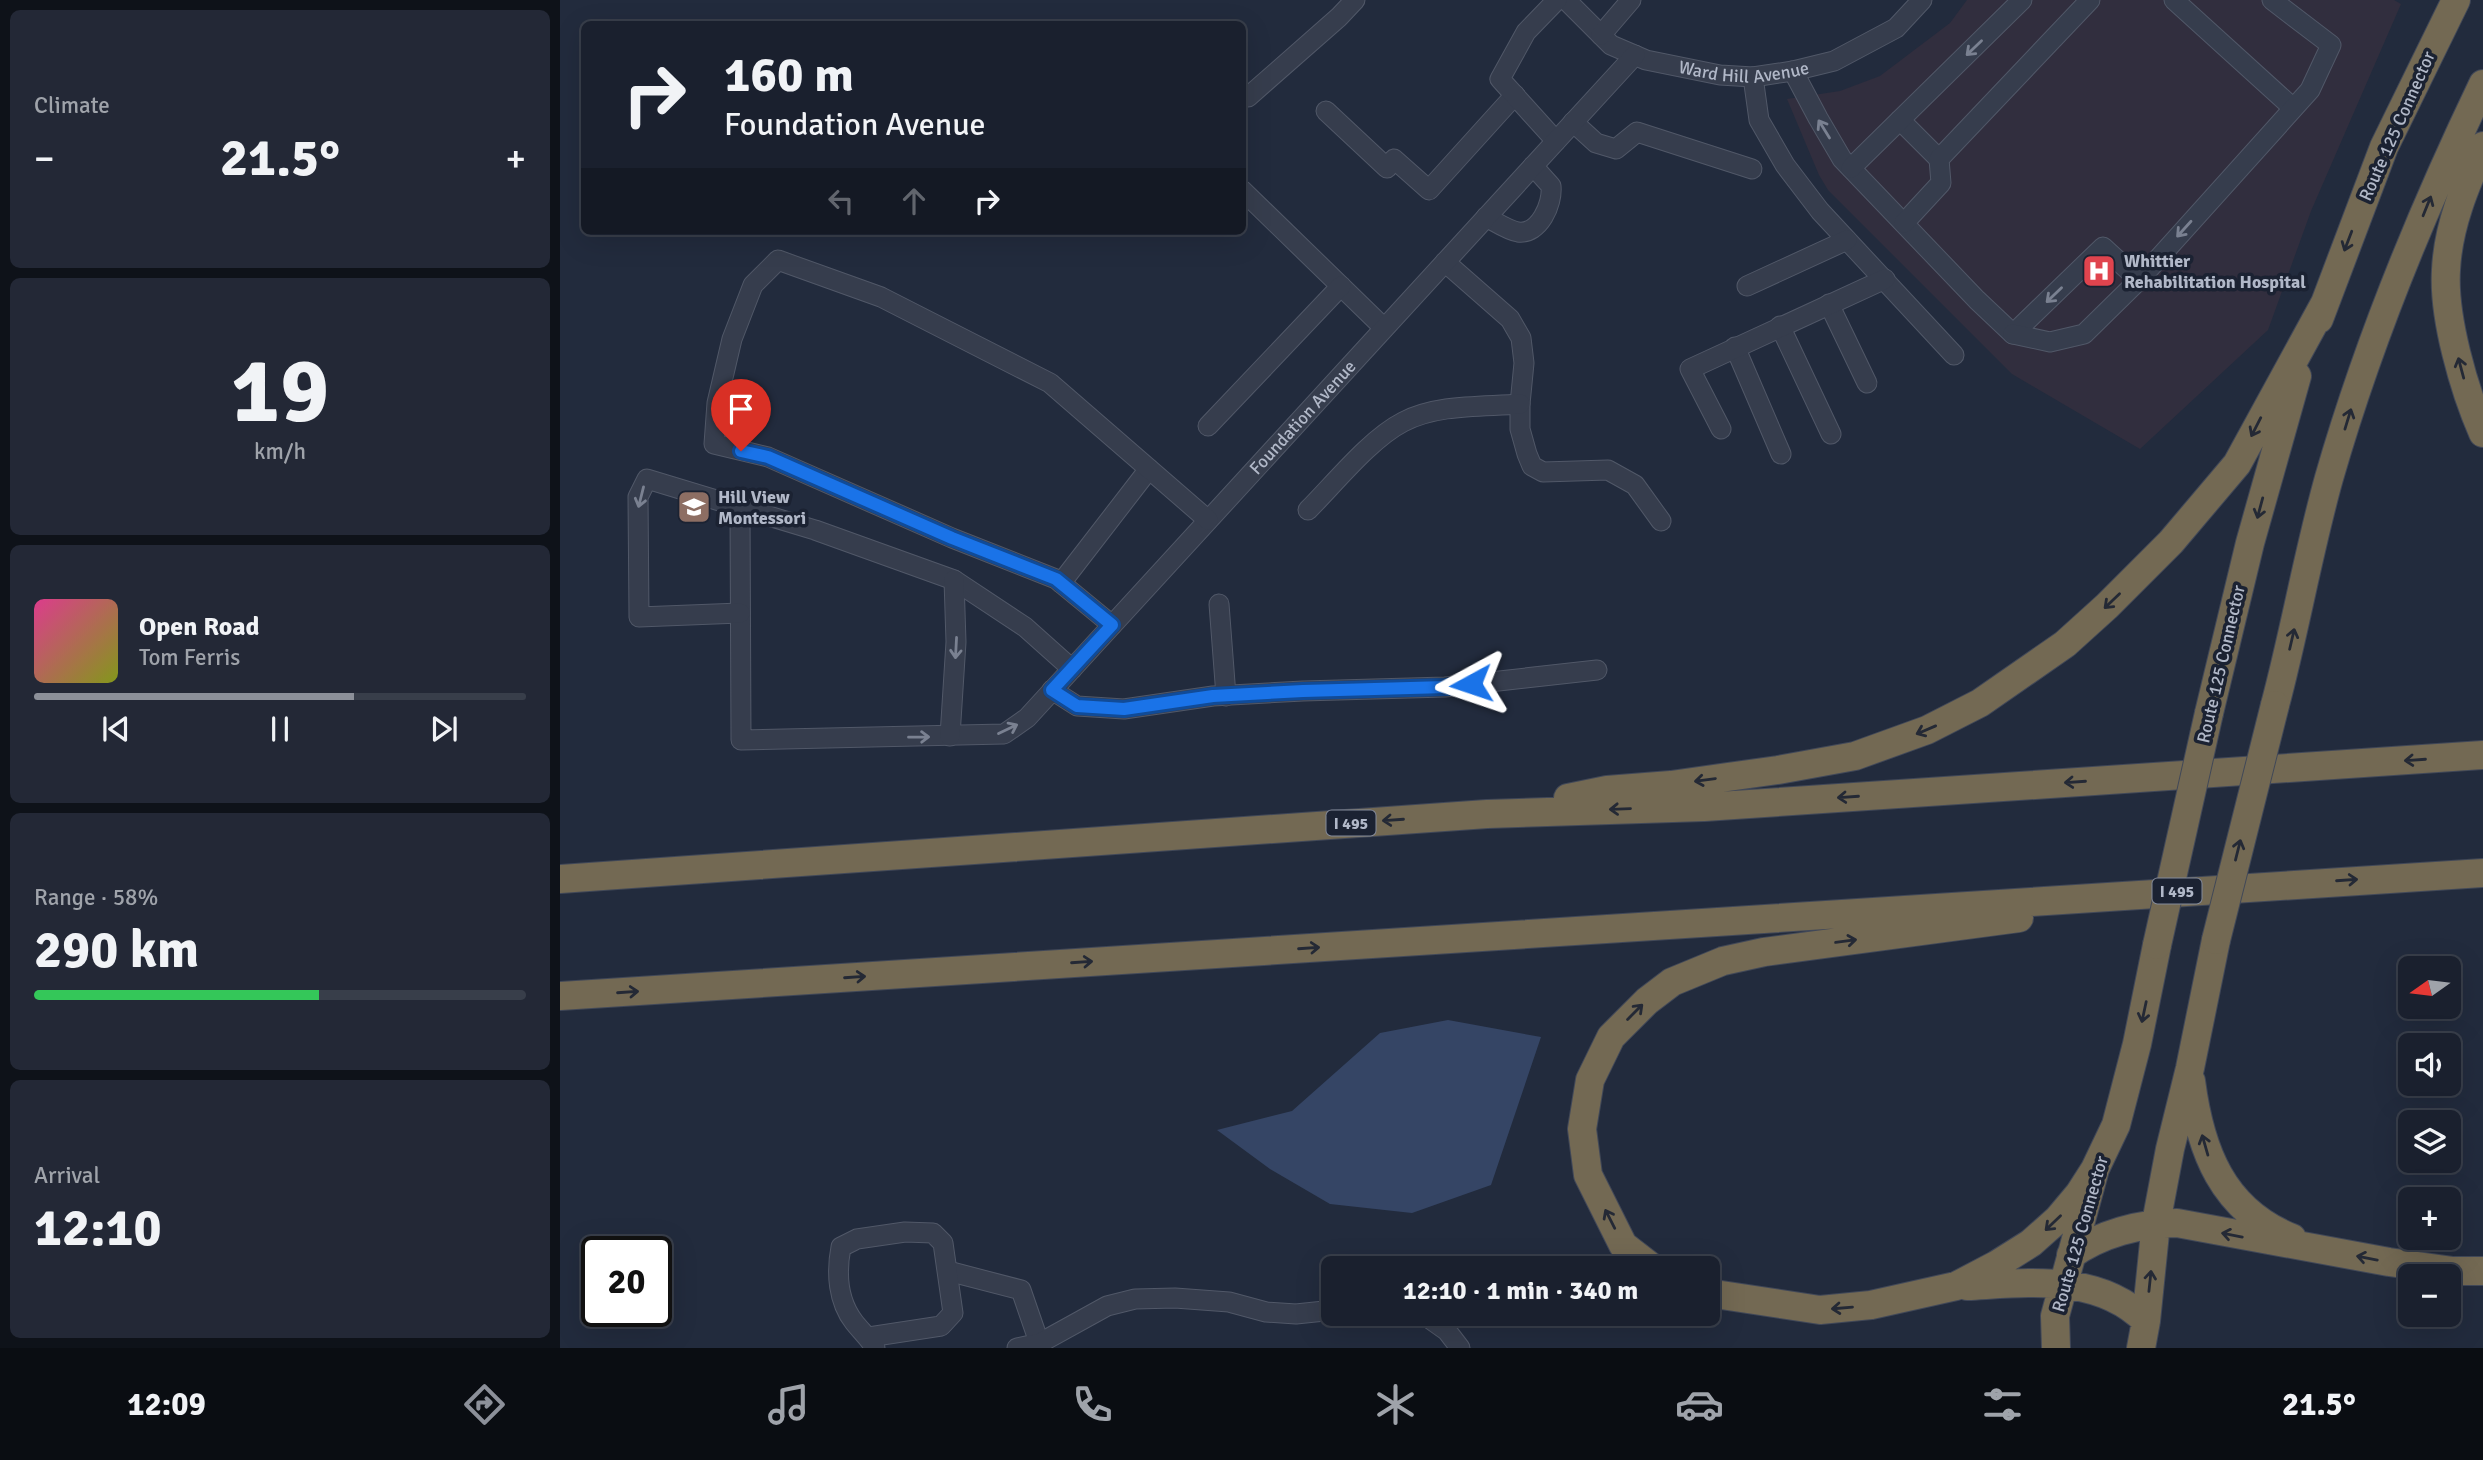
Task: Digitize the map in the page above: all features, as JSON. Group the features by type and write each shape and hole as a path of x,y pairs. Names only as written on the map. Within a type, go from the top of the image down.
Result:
{"highway":[{"name":"Route 125 Connector","path":"2056,1348 2055,1316 2095,1169 2116,1125 2137,1044 2209,713 2282,424 2300,368 2384,147 2456,0"},
{"path":"2143,1334 2156,1223 2170,1149 2190,1068 2216,940 2329,480 2368,353 2437,180 2483,83"},
{"path":"2483,146 2462,193 2445,271 2457,353 2472,407 2483,433"},
{"path":"1487,814 1607,790 1685,783 1855,756 1927,730 1980,703 2065,644 2171,542 2236,464 2325,303"},
{"name":"I 495","path":"560,879 1487,814 1728,805 2483,755"},
{"name":"I 495","path":"560,996 2483,873"},
{"path":"2396,877 2440,888 2483,891"},
{"path":"1637,1256 1623,1245 1588,1175 1582,1129 1590,1080 1611,1037 1647,1001 1672,982 1723,961 1764,952 2040,916 2082,908 2123,894"},
{"path":"2190,1068 2195,1111 2210,1163 2229,1192 2250,1213 2275,1231 2324,1250"},
{"path":"1956,1286 2031,1243 2058,1219 2095,1169"},
{"path":"2071,1255 2087,1244 2156,1223 2177,1223 2427,1268 2483,1271"},
{"path":"1720,1295 1820,1310 1871,1305 1956,1286 2063,1284 2112,1295 2127,1303 2143,1334"}],"street":[{"path":"1248,97 1355,0"},
{"path":"1556,141 1500,79 1526,32 1558,0"},
{"name":"Ward Hill Avenue","path":"1566,0 1611,45 1635,55 1685,69 1753,77 1834,61 1896,28 1917,2"},
{"path":"1601,35 1631,0"},
{"path":"1851,168 2022,0"},
{"path":"1939,159 2090,0"},
{"path":"2174,0 2292,108"},
{"path":"1793,71 1843,159 1903,223 2013,334 2050,342 2084,334 2139,281 2310,90 2331,45 2272,0"},
{"name":"Foundation Avenue","path":"740,614 741,740 1004,734 1027,718 1635,55"},
{"path":"1753,77 1759,120 1785,165 1813,202 1954,355"},
{"path":"1326,111 1387,168 1394,159 1429,190 1515,95"},
{"path":"1900,120 1939,159 1941,183 1903,223"},
{"path":"1573,122 1596,143 1616,149 1637,132 1752,169"},
{"path":"1486,217 1514,232 1531,229 1540,220 1550,204 1551,186 1533,166"},
{"path":"1246,194 1384,328"},
{"path":"1746,286 1847,240"},
{"path":"2013,334 2103,247 2139,281"},
{"path":"1112,625 1056,579 952,538 768,457 714,444 717,403 732,339 753,285 778,260 881,297 1051,383 1208,520"},
{"path":"1445,262 1510,319 1521,338 1524,363 1520,429 1532,466 1543,472 1608,470 1635,485 1661,521"},
{"path":"1721,429 1690,369 1885,279"},
{"path":"1208,426 1341,286"},
{"path":"1829,304 1867,383"},
{"path":"1780,326 1831,435"},
{"path":"1735,347 1781,454"},
{"path":"1308,510 1383,434 1405,421 1441,410 1520,404"},
{"path":"1060,583 1149,469"},
{"path":"740,508 740,614 639,617 638,497 647,479 815,530 954,580 1025,627 1072,669"},
{"path":"950,736 957,642 954,580"},
{"path":"1219,604 1226,695"},
{"path":"1052,690 1077,706 1124,709 1226,695 1446,687 1597,670"},
{"path":"905,1232 933,1233 943,1243 953,1313 941,1326 872,1343 845,1308 840,1289 838,1259 841,1247 857,1238 905,1232"},
{"path":"948,1271 1021,1290 1041,1346"},
{"path":"1017,1348 1041,1346 1107,1306 1135,1299 1175,1298 1229,1302 1266,1312 1296,1314 1321,1311"},
{"path":"1440,1326 1460,1348"}],"shaded area":[{"name":"Whittier Rehabilitation Hospital","path":"1967,0 2394,0 2401,4 2311,211 2268,330 2140,449 2012,374 1828,190 1787,99 1840,91 1880,76 1950,23"}],"water":[{"path":"1448,1020 1541,1037 1491,1185 1412,1213 1330,1204 1270,1169 1217,1130 1292,1111 1380,1033"}],"place":[{"name":"Whittier Rehabilitation Hospital","path":"2099,271"},
{"name":"Hill View Montessori","path":"694,507"}],"route":[{"path":"741,451 768,457 952,538 1056,579 1112,625 1052,690 1077,706 1124,709 1213,696 1471,684"}]}
